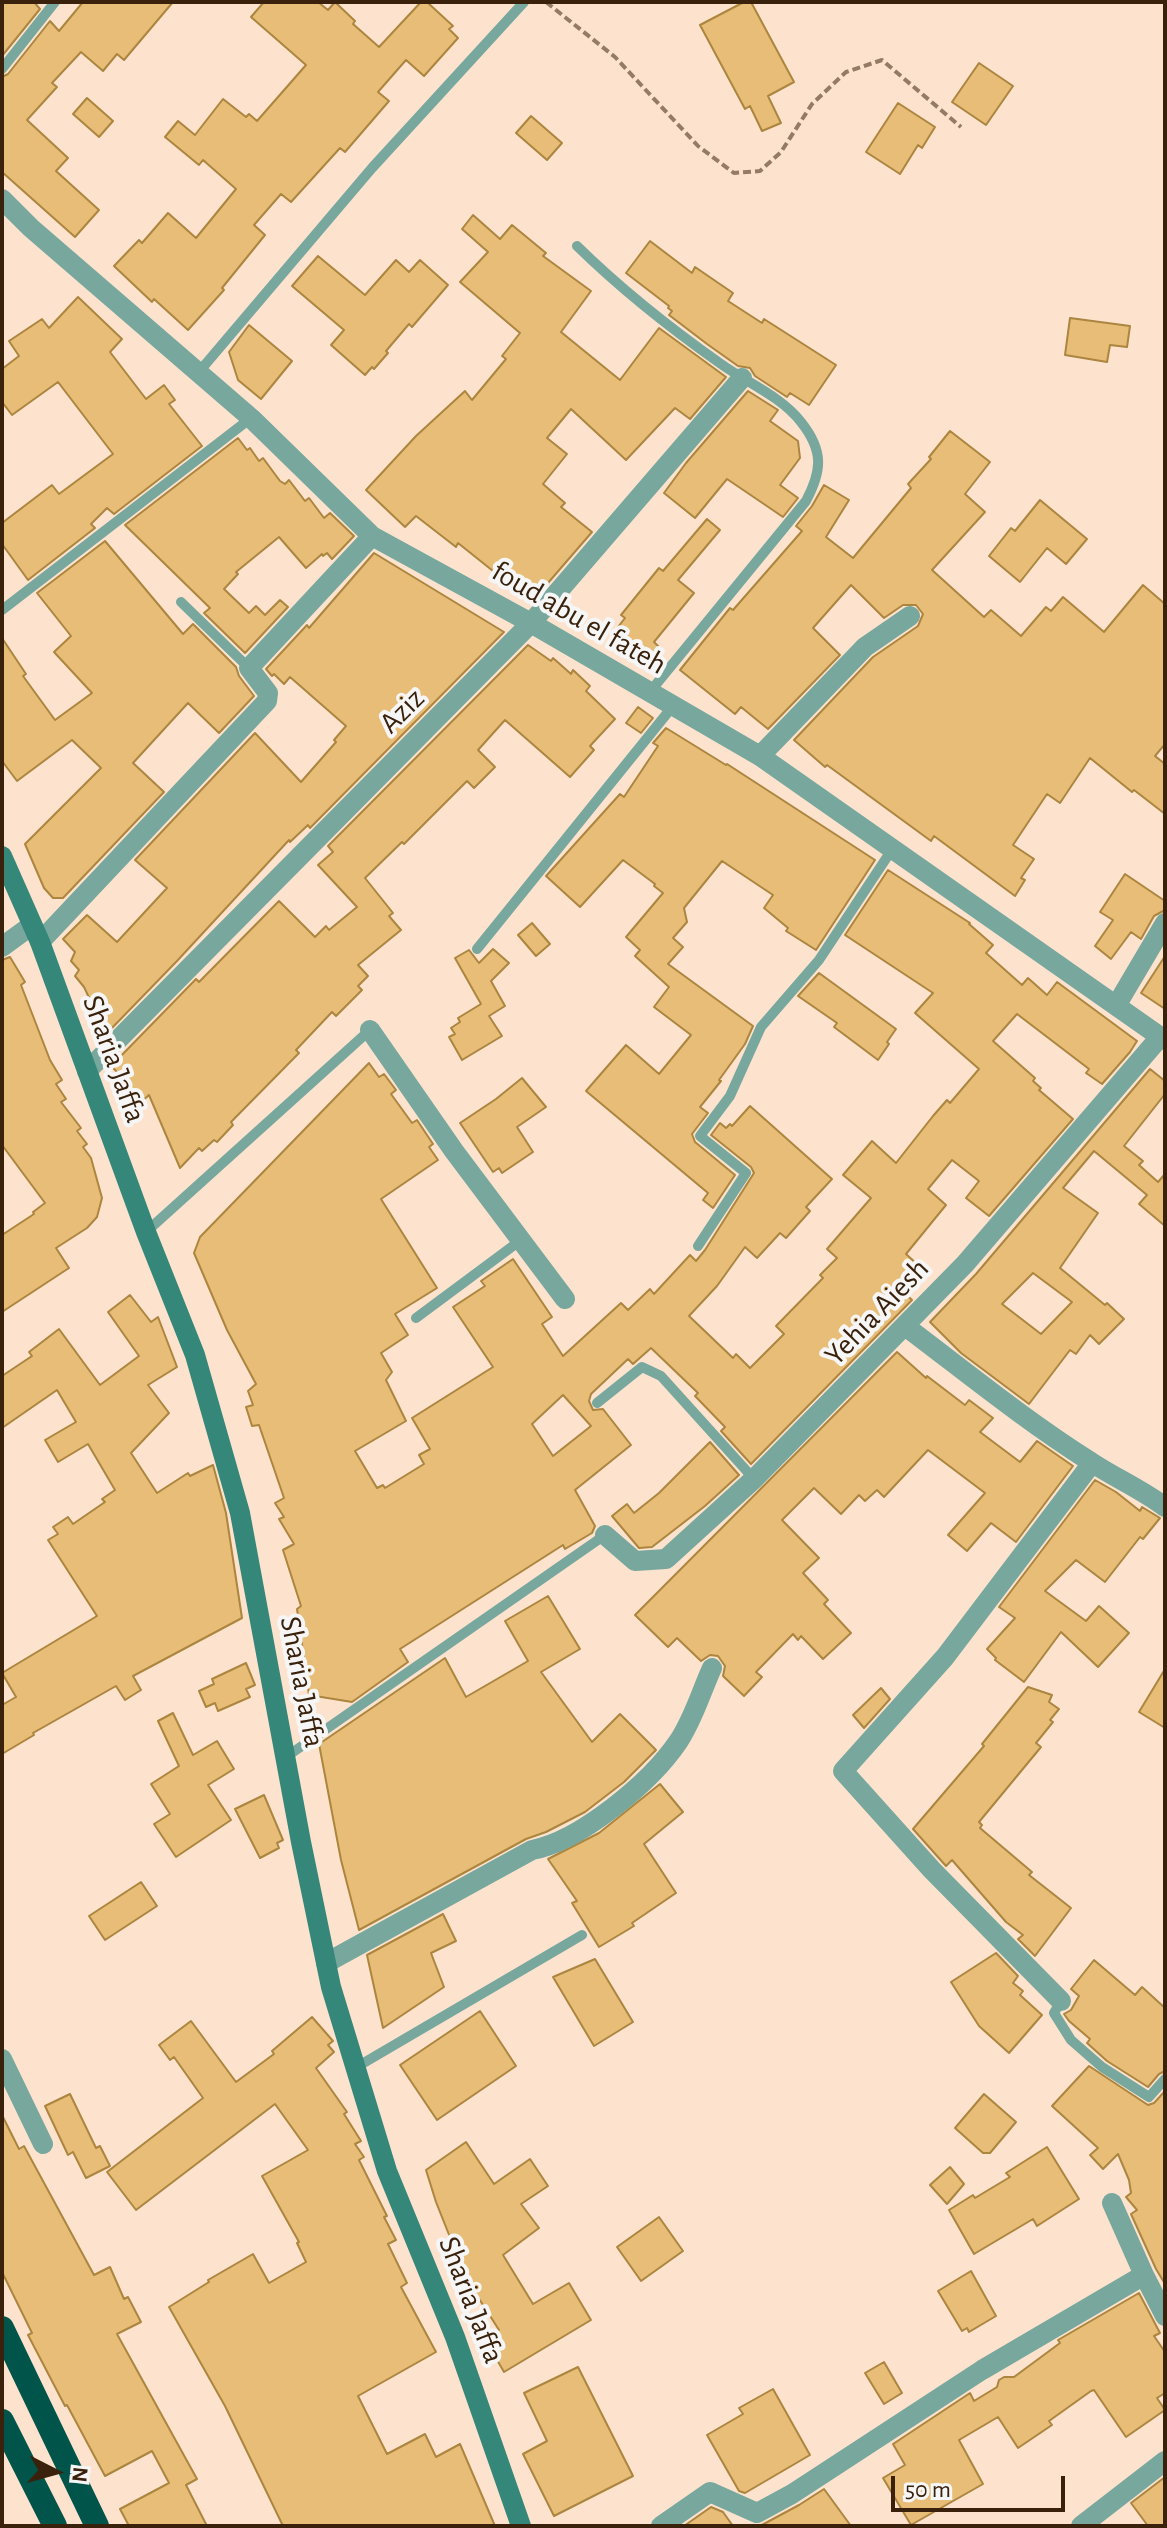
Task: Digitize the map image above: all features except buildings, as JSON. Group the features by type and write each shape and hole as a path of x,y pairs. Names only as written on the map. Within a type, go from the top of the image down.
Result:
{"highway":[{"path":"2,2328 97,2526"},
{"path":"2,2421 55,2526"}],"street":[{"name":"foud abu el fateh","path":"2,199 31,228 251,418 372,536 531,623 760,756 1162,1039"},
{"name":"Aziz","path":"87,1071 531,623 742,378"},
{"path":"2,947 36,933 267,701 268,693 249,668 372,536"},
{"path":"760,756 865,647 910,616"},
{"name":"Sharia Jaffa","path":"2,856 36,933 146,1232 195,1355 240,1513 326,1963 355,2068 387,2171 455,2337 521,2526"},
{"path":"1116,1006 1165,923"},
{"path":"370,1030 454,1151 565,1299"},
{"name":"Yehia Aiesh","path":"605,1535 635,1561 666,1559 754,1479 965,1264 1162,1039"},
{"path":"905,1326 1038,1426 1165,1507"},
{"path":"1061,2001 932,1870 843,1771 945,1657 1092,1463"},
{"path":"326,1963 532,1850 553,1846 591,1824 654,1770 679,1740 712,1668"},
{"path":"2,2059 43,2144"},
{"path":"1112,2203 1165,2316"},
{"path":"661,2526 710,2492 757,2513 769,2507 982,2370 1144,2275"},
{"path":"1081,2526 1165,2461"}],"lane":[{"path":"2,69 55,2"},
{"path":"198,373 372,168 524,2"},
{"path":"577,246 625,293 790,410 802,423 818,454 820,467 817,481 783,532 649,693"},
{"path":"2,610 251,418"},
{"path":"181,602 249,668"},
{"path":"477,949 673,706"},
{"path":"698,1246 746,1173 700,1136 730,1096 761,1027 819,960 893,848"},
{"path":"146,1232 370,1030"},
{"path":"416,1318 521,1240"},
{"path":"597,1403 642,1367 652,1371 661,1376 754,1479"},
{"path":"286,1757 605,1535"},
{"path":"355,2068 582,1935"},
{"path":"1061,2001 1054,2013 1071,2040 1102,2067 1149,2097 1165,2079"}],"path":[{"path":"546,2 615,57 698,146 734,173 760,171 781,152 812,104 846,72 882,60 961,127"}]}
